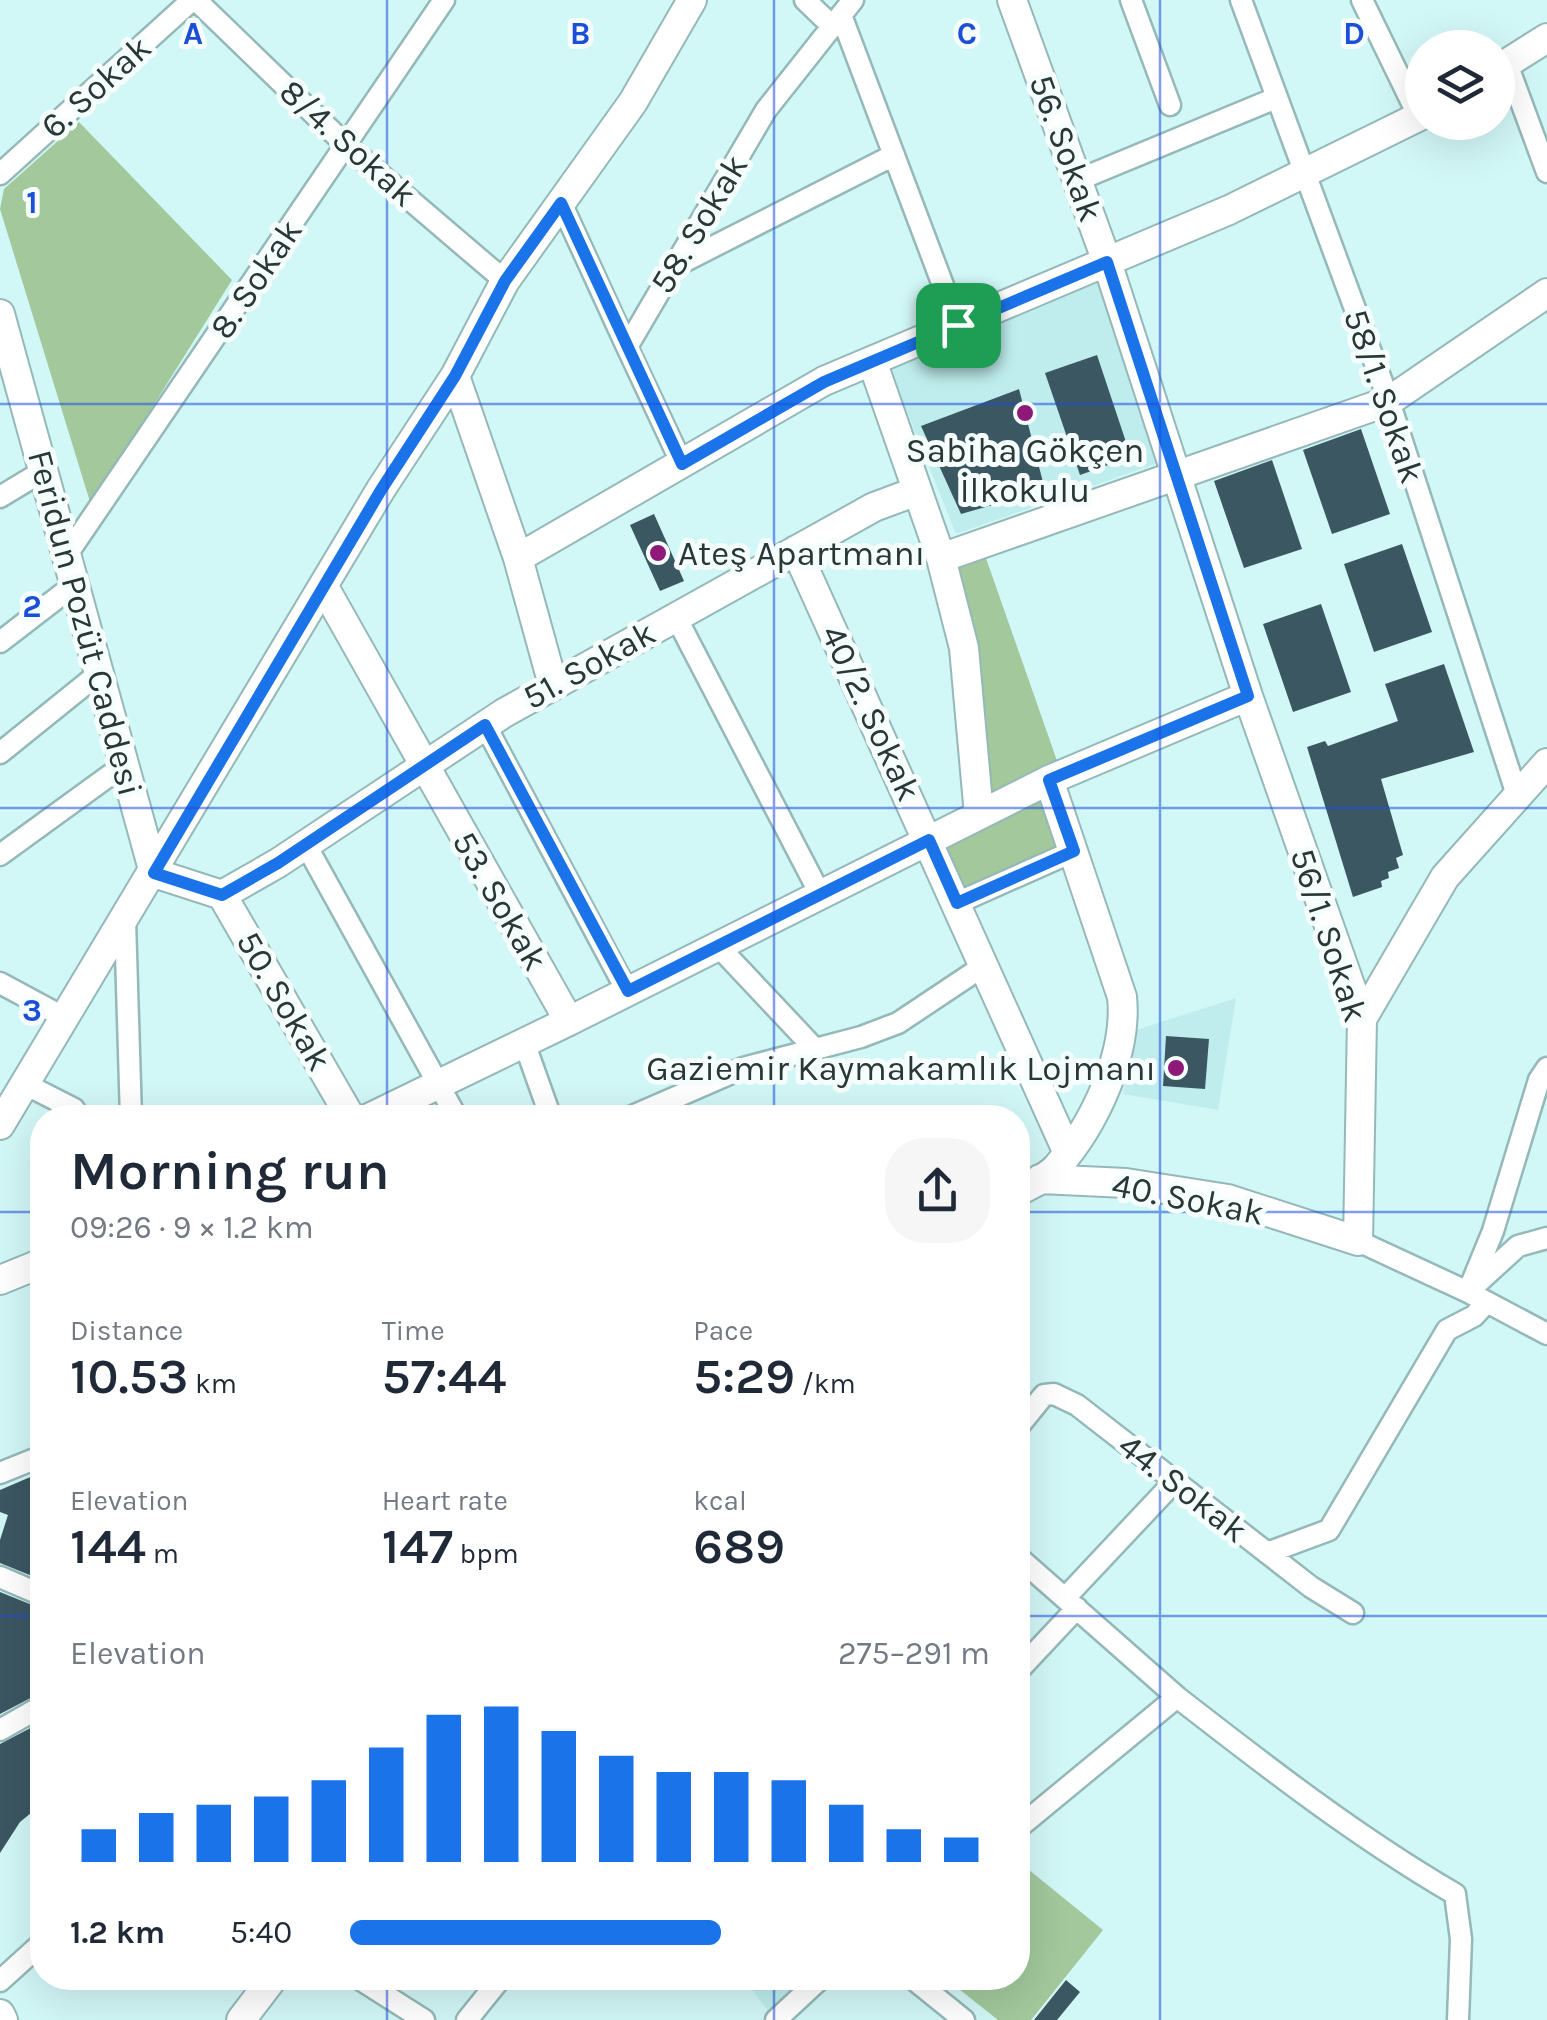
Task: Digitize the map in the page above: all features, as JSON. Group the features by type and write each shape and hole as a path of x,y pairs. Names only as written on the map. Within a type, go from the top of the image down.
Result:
{"street":[{"name":"8/4. Sokak","path":"194,0 346,146 505,281"},
{"name":"6. Sokak","path":"0,174 194,0"},
{"name":"8. Sokak","path":"66,556 444,0"},
{"path":"0,1124 455,376 505,281 633,102 692,0"},
{"path":"805,0 842,13 958,325"},
{"name":"56. Sokak","path":"1012,0 1107,262 1248,696"},
{"path":"1131,0 1170,105"},
{"name":"58/1. Sokak","path":"1241,0 1389,400 1517,795"},
{"path":"1362,0 1405,85"},
{"name":"58. Sokak","path":"627,347 766,110 842,13"},
{"path":"1515,58 1547,38"},
{"path":"1515,97 1547,172"},
{"path":"1078,180 1276,98"},
{"path":"518,558 824,382 1107,262 1405,124"},
{"path":"675,266 894,155"},
{"path":"561,203 682,464"},
{"path":"941,558 1389,400 1547,293"},
{"name":"Feridun Pozüt Caddesi","path":"0,314 154,873"},
{"path":"872,361 941,558 964,648 979,815"},
{"path":"455,376 518,558 553,685"},
{"path":"0,497 43,471"},
{"name":"51. Sokak","path":"222,895 553,685 874,506 918,491"},
{"name":"40/2. Sokak","path":"796,550 1067,1152"},
{"path":"0,642 74,585"},
{"name":"53. Sokak","path":"324,586 568,1021"},
{"path":"676,616 820,894"},
{"path":"0,754 98,674"},
{"path":"395,1105 1049,780 1248,696"},
{"name":"56/1. Sokak","path":"1248,696 1362,1019 1358,1242"},
{"path":"485,725 628,991"},
{"path":"0,855 124,765"},
{"path":"1362,1019 1445,877 1545,769"},
{"path":"1030,1184 1056,1170 1110,1078 1124,1015 1049,780"},
{"path":"306,845 451,1105"},
{"path":"957,903 1074,851"},
{"name":"50. Sokak","path":"154,873 222,895 343,1105"},
{"path":"125,920 132,1105"},
{"path":"718,946 815,1049"},
{"path":"658,1105 743,1068 898,1022 985,965"},
{"path":"0,983 65,1018"},
{"path":"524,1042 546,1105"},
{"path":"1468,1292 1493,1230 1539,1080 1547,1068"},
{"path":"25,1084 66,1105"},
{"name":"40. Sokak","path":"1030,1185 1126,1183 1228,1198 1358,1242"},
{"path":"1468,1292 1518,1246 1547,1238"},
{"path":"1358,1242 1468,1292 1547,1334"},
{"path":"0,1280 30,1268"},
{"path":"1266,1553 1329,1530 1447,1330 1474,1316 1488,1302"},
{"name":"44. Sokak","path":"1030,1413 1044,1396 1054,1394 1077,1405 1266,1553 1353,1612"},
{"path":"0,1473 30,1461"},
{"path":"1030,1656 1174,1481"},
{"path":"1030,1567 1177,1697 1342,1821 1455,1894 1461,1939 1458,2020"},
{"path":"0,1577 30,1590"},
{"path":"1030,1818 1177,1697"},
{"path":"0,1730 30,1713"},
{"path":"0,1982 30,1953"},
{"path":"241,2020 264,1990"},
{"path":"377,1990 424,2020"},
{"path":"467,2020 491,1990"},
{"path":"776,2020 808,1990"},
{"path":"927,1990 964,2020"}],"shaded area":[{"name":"Sabiha Gökçen İlkokulu","path":"1099,274 1158,463 956,534 887,362"},
{"name":"Gaziemir Kaymakamlık Lojmanı","path":"1236,998 1218,1110 1123,1094 1133,1031"},
{"path":"752,1990 796,1990 770,2013"}],"green space":[{"path":"79,122 232,280 91,505 0,209 4,189"},
{"path":"981,544 1062,775 1074,851 957,903 929,840 979,814 941,558"},
{"path":"1030,1871 1103,1930 1031,2020 998,2020 960,1990 1030,1990"}],"building":[{"name":"Sabiha Gökçen İlkokulu","path":"1097,355 1131,457 1080,475 1045,373"},
{"path":"1019,389 1045,490 961,514 921,426"},
{"path":"1361,429 1390,514 1332,534 1303,450"},
{"path":"1272,460 1302,549 1244,568 1214,481"},
{"name":"Ateş Apartmanı","path":"654,514 684,581 660,591 630,525"},
{"path":"1402,544 1432,632 1374,652 1344,564"},
{"path":"1321,604 1351,692 1293,712 1263,624"},
{"path":"1444,664 1474,752 1381,779 1403,855 1396,858 1399,868 1388,872 1389,878 1381,881 1382,887 1353,897 1307,747 1325,741 1328,746 1398,721 1385,684"},
{"name":"Gaziemir Kaymakamlık Lojmanı","path":"1166,1036 1209,1039 1205,1089 1163,1086"},
{"path":"30,1477 30,1575 0,1563 0,1540 8,1515 0,1512 0,1490"},
{"path":"0,1592 30,1604 30,1698 0,1714"},
{"path":"30,1728 30,1814 0,1853 0,1744"},
{"path":"1066,1980 1080,1992 1057,2020 1034,2020"}],"place":[{"name":"Sabiha Gökçen İlkokulu","path":"1025,413"},
{"name":"Ateş Apartmanı","path":"658,553"},
{"name":"Gaziemir Kaymakamlık Lojmanı","path":"1176,1068"}],"route":[{"path":"561,203 682,464 824,382 958,325 1107,262 1248,696 1049,780 1074,851 957,903 929,840 628,991 485,725 278,863 222,895 154,873 381,490 455,376 505,281 561,203"}]}
